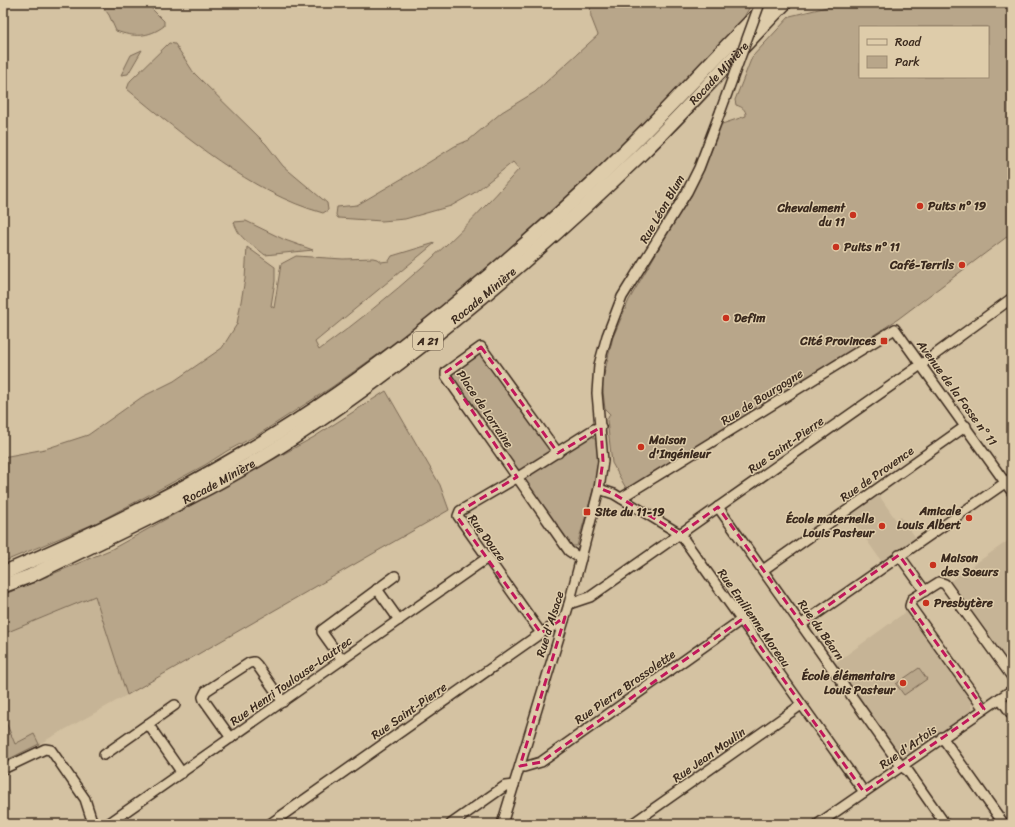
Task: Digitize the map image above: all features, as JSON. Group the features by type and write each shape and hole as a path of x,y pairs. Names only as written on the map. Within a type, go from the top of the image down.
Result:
{"highway":[{"name":"Rocade Minière","path":"3,573 168,495 246,452 317,407 401,347 503,264 589,186 706,70 770,3"},
{"name":"Rocade Minière","path":"3,586 30,576 212,487 293,438 379,378 458,318 512,274 560,230 640,156 785,3"}],"street":[{"name":"Rue Léon Blum","path":"601,427 597,393 599,365 607,336 622,297 687,192 699,168 760,3"},
{"name":"Rue Saint-Pierre","path":"569,604 590,597 922,364 1012,298"},
{"name":"Avenue de la Fosse n° 11","path":"895,329 966,426 1009,480 1012,492"},
{"name":"Rue de Bourgogne","path":"622,498 895,329"},
{"name":"Place de Lorraine","path":"558,453 481,347 446,372 446,376 569,551 581,559"},
{"name":"Rue de Provence","path":"763,570 966,426"},
{"path":"518,478 594,429 601,427"},
{"name":"Rue d'Alsace","path":"502,824 569,604 599,489 603,461 601,427"},
{"name":"Rue Douze","path":"518,478 460,511 458,518 541,633"},
{"path":"802,624 899,555 1009,480"},
{"name":"Rue Emilienne Moreau","path":"599,489 608,491 622,498 680,534 864,792"},
{"name":"Rue du Béarn","path":"718,508 802,624 901,766 908,771 945,824"},
{"path":"899,555 925,591"},
{"name":"Rue Henri Toulouse-Lautrec","path":"108,824 487,558"},
{"path":"342,660 322,632 323,628 395,576"},
{"path":"984,710 910,606 912,599 939,582 945,584 1012,676"},
{"path":"377,589 399,620"},
{"name":"Rue Saint-Pierre","path":"270,824 282,821 541,633 564,620"},
{"name":"Rue Pierre Brossolette","path":"520,766 524,767 541,762 741,620"},
{"path":"231,738 204,700 203,697 206,691 249,663 254,662 283,702"},
{"name":"Rue d'Artois","path":"818,824 1012,690"},
{"path":"1000,698 1012,715"},
{"path":"104,755 175,705"},
{"name":"Rue Jean Moulin","path":"632,824 801,705"},
{"path":"148,724 182,773"},
{"path":"942,737 1004,824"},
{"path":"3,769 45,749 54,753 85,799 93,824"},
{"path":"451,824 505,786 514,785"}],"highlighted area":[{"path":"481,347 558,453 601,427 603,461 599,488 614,494 680,534 718,507 802,624 899,555 925,591 912,599 910,606 984,709 864,792 741,620 541,762 520,766 565,617 541,633 458,518 460,511 517,477 446,372"}],"shaded area":[{"name":"École maternelle Louis Pasteur","path":"878,494 896,520 901,517 916,538 882,562 849,515"},
{"path":"1012,538 1012,670 949,582"},
{"path":"95,596 127,695 39,744 34,735 15,744 3,715 3,634"},
{"name":"École élémentaire Louis Pasteur","path":"907,611 972,702 971,711 908,757 899,755 834,664"}],"green space":[{"path":"100,3 119,3 126,8 133,3 151,3 151,8 164,21 164,26 152,33 140,35 116,31 109,15"},
{"path":"590,3 752,3 743,19 638,130 489,269 404,336 332,387 259,434 205,465 96,523 3,562 3,457 45,449 88,435 142,397 174,381 222,348 237,324 245,279 247,247 275,267 275,281 271,306 274,308 281,264 296,256 343,259 373,258 381,262 389,261 392,256 435,243 315,342 319,350 346,330 399,287 449,242 473,219 519,169 513,162 474,193 451,206 405,219 382,221 338,218 336,215 337,207 357,205 455,146 469,140 502,112 535,92 598,35 591,17"},
{"path":"831,3 1012,3 1012,233 898,319 842,356 627,490 612,463 607,420 610,414 605,409 602,383 613,337 629,300 679,214 719,125 746,116 744,110 736,105 735,100 752,57 790,16 827,7"},
{"path":"169,43 175,44 194,73 266,144 283,166 327,203 328,210 323,213 296,204 270,192 244,177 195,144 127,89 130,81"},
{"path":"142,50 128,74 121,75 131,55"},
{"path":"246,221 285,240 313,250 265,255 246,241 236,228 234,222"},
{"path":"478,353 482,353 551,451 520,470 516,468 450,376 451,372"},
{"path":"386,391 440,485 449,510 127,695 95,596 3,634 3,595 112,549 314,437"},
{"path":"592,435 597,443 598,465 588,509 577,546 571,546 528,485 524,476"},
{"path":"919,668 927,679 904,695 896,684"},
{"path":"3,715 15,744 34,734 39,744 3,762"}],"place":[{"name":"Puits n° 19","path":"920,206"},
{"name":"Chevalement du 11","path":"853,215"},
{"name":"Puits n° 11","path":"836,247"},
{"name":"Café-Terrils","path":"962,265"},
{"name":"Defim","path":"726,318"},
{"name":"Cité Provinces","path":"884,341"},
{"name":"Maison d'Ingénieur","path":"641,447"},
{"name":"Site du 11-19","path":"587,512"},
{"name":"Amicale Louis Albert","path":"969,518"},
{"name":"École maternelle Louis Pasteur","path":"882,526"},
{"name":"Maison des Soeurs","path":"933,565"},
{"name":"Presbytère","path":"926,603"},
{"name":"École élémentaire Louis Pasteur","path":"903,683"}]}
